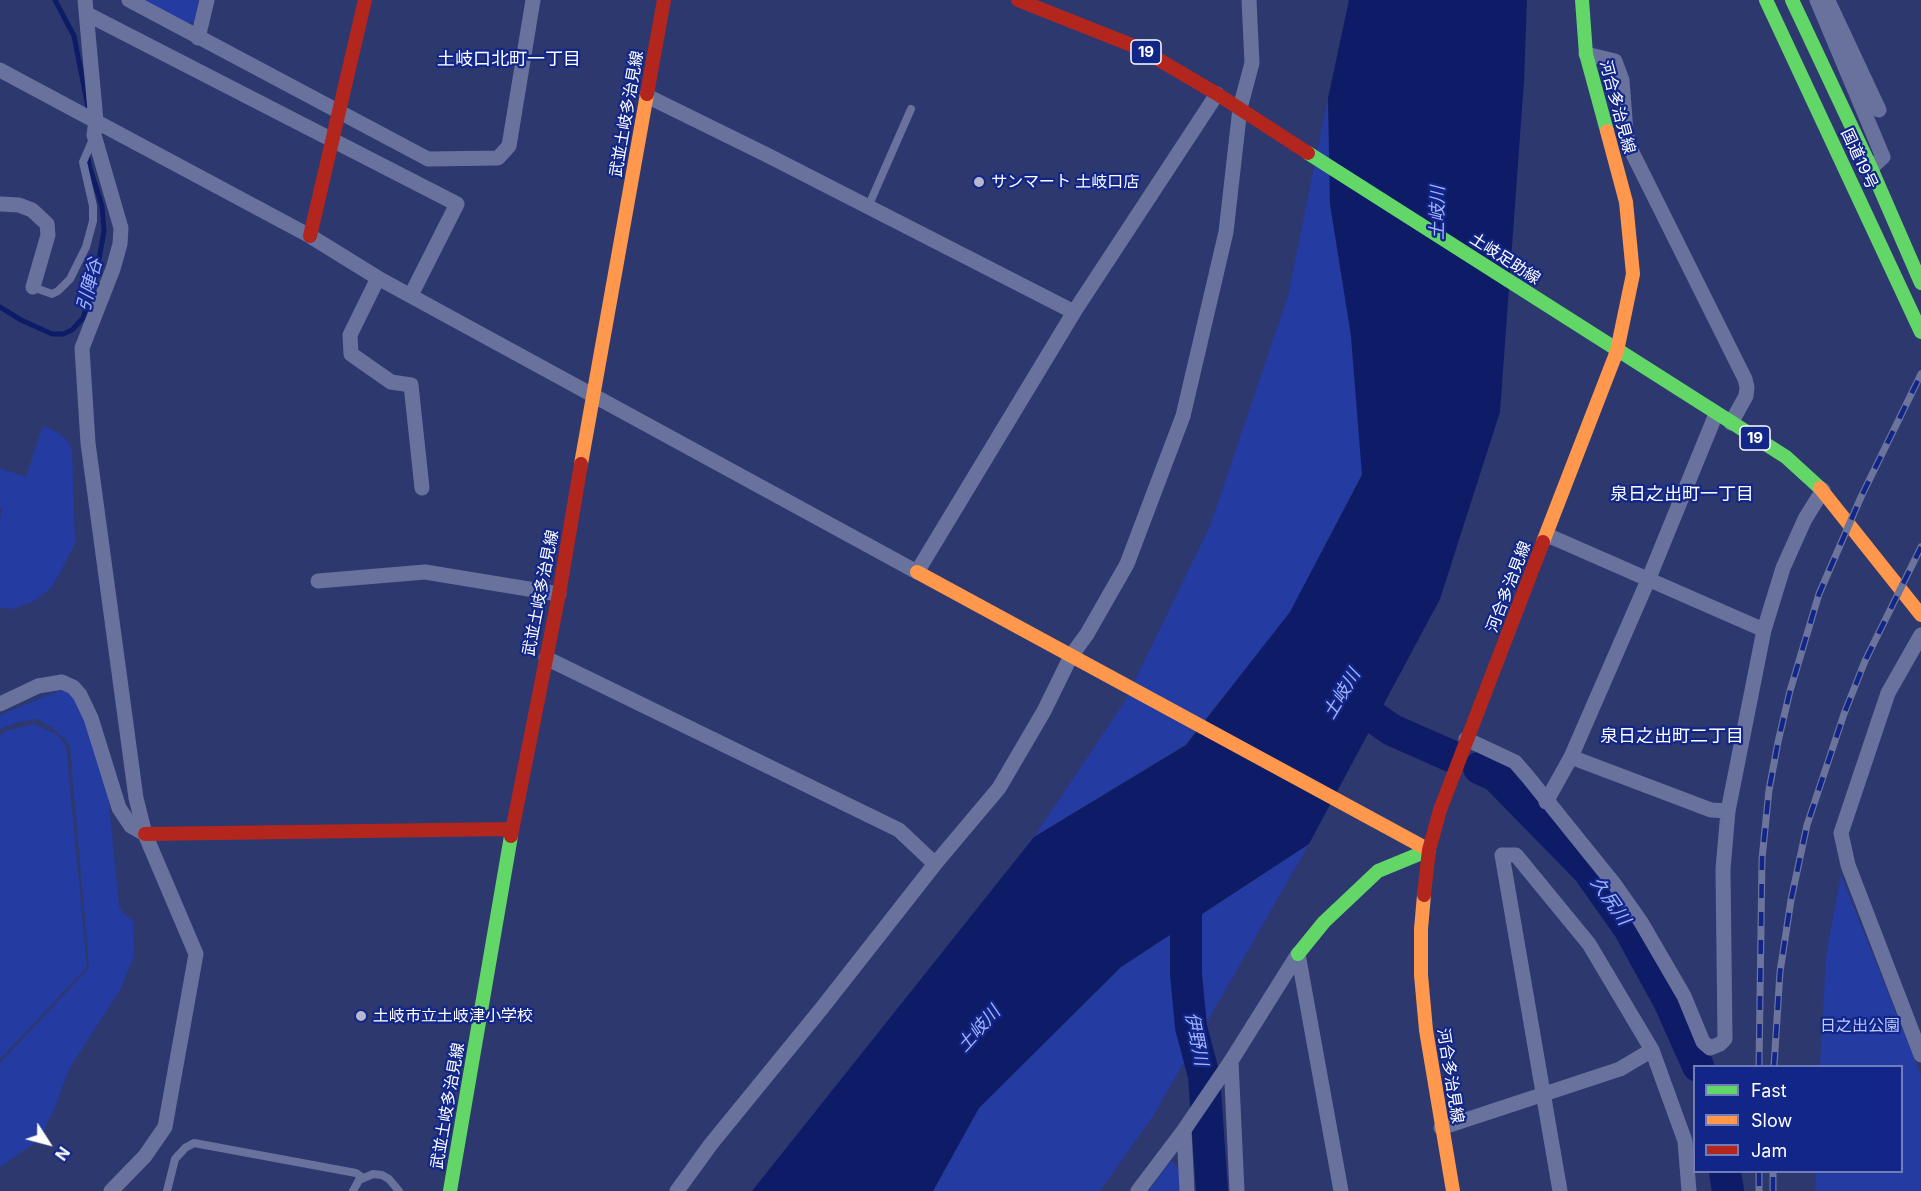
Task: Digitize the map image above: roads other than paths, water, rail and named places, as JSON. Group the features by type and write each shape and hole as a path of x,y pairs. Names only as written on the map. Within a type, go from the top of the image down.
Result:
{"main road":[{"path":"310,236 334,143 365,0"},
{"name":"武並土岐多治見線","path":"450,1191 512,829 559,594 592,396 664,0"},
{"name":"土岐足助線","path":"1018,0 1138,48 1217,94 1786,457 1823,490 1921,615"},
{"name":"河合多治見線","path":"1453,1191 1426,1030 1421,975 1421,929 1429,850 1440,810 1466,739 1617,351 1633,274 1626,202 1586,54 1581,0"},
{"name":"国道19号","path":"1766,0 1919,326"},
{"name":"国道19号","path":"1792,0 1871,168 1921,283"},
{"path":"917,572 1429,850"},
{"path":"145,834 512,829"},
{"path":"1298,954 1331,915 1378,871 1429,850"}],"street":[{"path":"129,0 428,159 498,158 509,146 533,0"},
{"path":"198,38 207,0"},
{"path":"677,1191 711,1144 935,864 999,788 1076,658 1127,564 1183,416 1226,232 1240,108 1252,63 1249,0"},
{"path":"1817,0 1883,157 1871,168"},
{"path":"1828,0 1879,110"},
{"path":"86,7 95,128 101,164 118,217 120,244 104,296 82,348 82,443 136,798 145,834 196,954 165,1127 145,1156 111,1191"},
{"path":"86,7 334,143 457,204 411,295"},
{"path":"1586,54 1615,61 1622,80 1629,146 1744,379 1747,387 1746,396 1731,423"},
{"path":"0,70 95,128 310,236 378,278 917,572 1074,312 1217,94"},
{"path":"646,96 1074,312"},
{"path":"0,204 19,205 32,210 47,224 48,236 33,287"},
{"path":"378,278 350,335 351,354 390,382 411,385 422,488"},
{"path":"1546,802 1570,757 1649,578 1716,414"},
{"path":"1466,739 1515,762 1580,841 1641,922 1683,996 1703,1042 1710,1048 1716,1047 1725,1039 1723,870 1728,811 1764,630 1783,568 1805,519 1823,490"},
{"path":"1547,535 1764,630"},
{"path":"318,581 425,572 559,594"},
{"path":"1921,635 1887,693 1841,833 1848,865 1921,1055"},
{"path":"546,658 899,830 935,864"},
{"path":"0,704 38,687 62,682 73,687 80,695 91,718 119,808 131,826 145,834"},
{"path":"1570,757 1711,810 1728,811"},
{"path":"1560,1191 1502,855 1516,855 1589,944 1652,1050 1685,1141 1689,1191"},
{"path":"1138,1191 1184,1130 1231,1061 1298,954"},
{"path":"1298,954 1341,1191"},
{"path":"1441,1128 1620,1069 1652,1050"},
{"path":"1231,1061 1237,1191"},
{"path":"1184,1130 1187,1191"}],"lane":[{"path":"868,207 911,109"},
{"path":"33,287 52,294 58,291 70,279 86,247 93,221 93,206 83,162 95,128"},
{"path":"167,1191 175,1159 185,1148 194,1143 356,1173 363,1178"},
{"path":"353,1191 359,1180 373,1174 390,1179 399,1191"}],"water":[{"name":"土岐川","path":"1349,0 1527,0 1524,81 1500,412 1440,599 1309,844 1121,967 979,1108 933,1191 752,1191 1034,837 1186,745 1290,612 1362,475 1351,336 1330,204 1328,98"}],"waterway":[{"name":"引陣谷","path":"55,0 74,36 88,107"},
{"name":"引陣谷","path":"0,307 21,320 52,334 63,334 72,330 83,318 96,276 104,231 102,206 88,158"},
{"name":"久尻川","path":"1343,696 1392,730 1451,756"},
{"name":"久尻川","path":"1479,768 1496,776 1588,870 1629,928 1669,1001 1698,1065"},
{"name":"伊野川","path":"1186,887 1186,974 1191,1027 1204,1076 1212,1191"},
{"name":"久尻川","path":"1725,1173 1728,1191"}],"railway":[{"path":"1759,1065 1762,859 1769,790 1778,742 1790,691 1819,594 1861,497 1921,374"},
{"path":"1774,1065 1780,972 1791,900 1807,825 1844,714 1865,661 1921,547"},
{"path":"1759,1173 1759,1191"},
{"path":"1773,1173 1773,1191"}],"place":[{"name":"サンマート 土岐口店","path":"979,182"},
{"name":"土岐市立土岐津小学校","path":"361,1016"}],"district":[{"name":"土岐口北町一丁目","path":"509,60"},
{"name":"泉日之出町一丁目","path":"1682,495"},
{"name":"泉日之出町二丁目","path":"1672,737"}],"park label":[{"name":"日之出公園","path":"1860,1026"}]}
